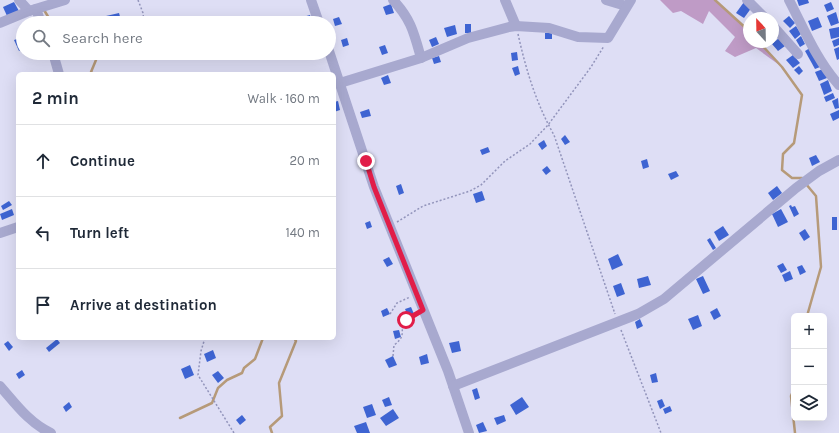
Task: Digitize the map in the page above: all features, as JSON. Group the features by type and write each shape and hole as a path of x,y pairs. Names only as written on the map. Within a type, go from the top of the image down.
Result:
{"street":[{"path":"19,0 32,10 36,16"},
{"path":"17,16 65,0"},
{"path":"311,0 317,16"},
{"path":"393,0 404,11 412,27 421,58"},
{"path":"505,0 516,26"},
{"path":"339,90 468,38 499,29 516,26 549,28 578,36 608,38 629,3 606,0"},
{"path":"747,0 759,12"},
{"path":"789,0 814,49 839,85"},
{"path":"0,23 16,16"},
{"path":"779,33 798,54"},
{"path":"55,60 58,72"},
{"path":"331,60 334,72"},
{"path":"336,78 374,187 453,386 468,433"},
{"path":"453,386 638,314 664,299 796,188 819,171 839,160"},
{"path":"0,233 16,228"},
{"path":"0,386 21,411 42,429 51,433"}],"path":[{"path":"138,0 143,16"},
{"path":"516,26 525,65 542,114 554,135 618,322 661,433"},
{"path":"390,226 422,206 470,191 481,185 505,161 530,144 548,125 591,67 608,38"},
{"path":"390,314 397,303 417,294"},
{"path":"393,356 394,345 401,340 403,335 402,326 406,320 423,310"},
{"path":"204,340 201,351 198,375 234,433"}],"shaded area":[{"path":"660,0 715,0 743,26 743,48 756,48 735,57 725,51 735,37 709,11 703,24 681,11 673,13"},
{"path":"756,48 765,48 782,67"}],"building":[{"path":"797,0 808,0 809,3 799,6"},
{"path":"14,2 19,11 7,16 3,7"},
{"path":"744,2 752,7 748,12 743,12 743,17 736,13"},
{"path":"831,2 834,9 827,12 824,5"},
{"path":"391,4 394,13 386,15 383,7"},
{"path":"836,12 839,23 831,26 827,16"},
{"path":"119,13 120,16 106,16"},
{"path":"789,16 795,23 790,28 783,21"},
{"path":"339,17 342,24 336,26 336,18"},
{"path":"818,17 822,27 812,31 808,21"},
{"path":"465,24 471,24 471,33 465,33"},
{"path":"455,25 457,34 447,37 444,28"},
{"path":"796,26 801,34 795,39 789,31"},
{"path":"839,27 839,37 831,39 829,29"},
{"path":"545,33 552,33 552,39 545,39"},
{"path":"801,36 805,44 800,47 796,40"},
{"path":"436,37 439,44 432,47 429,40"},
{"path":"347,38 349,45 343,47 341,40"},
{"path":"779,38 785,46 778,51 775,48 779,48"},
{"path":"839,38 839,45 834,47 832,41"},
{"path":"385,45 388,53 382,55 379,47"},
{"path":"839,47 839,59 837,60 834,49"},
{"path":"810,48 820,67 815,69 805,51"},
{"path":"517,52 518,60 512,61 511,53"},
{"path":"793,55 800,63 793,68 786,60"},
{"path":"439,56 441,62 434,64 432,58"},
{"path":"518,66 520,74 515,76 512,68"},
{"path":"799,66 803,71 799,75 794,70"},
{"path":"823,69 827,78 819,81 815,72"},
{"path":"388,75 391,83 384,85 381,78"},
{"path":"828,80 832,91 824,95 820,84"},
{"path":"833,93 835,98 826,102 824,97"},
{"path":"838,98 839,108 835,109 832,101"},
{"path":"338,101 340,110 336,111 336,102"},
{"path":"369,109 371,116 362,118 360,112"},
{"path":"839,110 839,118 833,121 830,114"},
{"path":"565,135 570,142 565,145 561,139"},
{"path":"544,140 547,146 542,150 538,144"},
{"path":"488,147 490,152 482,155 480,150"},
{"path":"816,155 820,162 812,166 809,158"},
{"path":"647,159 649,167 643,169 641,161"},
{"path":"547,166 551,171 546,175 542,170"},
{"path":"676,171 679,176 671,180 668,174"},
{"path":"401,184 404,193 399,195 396,186"},
{"path":"777,186 782,193 773,200 768,193"},
{"path":"482,191 485,200 476,203 473,194"},
{"path":"9,201 12,205 3,210 1,206"},
{"path":"791,205 792,207 795,206 799,214 794,217 789,206"},
{"path":"12,209 14,215 2,220 0,214"},
{"path":"781,209 788,222 778,227 772,214"},
{"path":"832,217 837,217 837,230 832,230"},
{"path":"370,221 372,227 367,229 365,223"},
{"path":"723,226 729,235 719,241 714,232"},
{"path":"805,229 810,237 804,241 799,233"},
{"path":"710,238 716,248 713,250 707,240"},
{"path":"618,254 623,265 612,270 608,259"},
{"path":"389,257 393,264 387,267 383,260"},
{"path":"783,263 787,270 781,273 777,266"},
{"path":"802,265 806,272 800,275 797,267"},
{"path":"790,271 793,279 785,282 782,275"},
{"path":"648,276 651,285 639,288 637,279"},
{"path":"703,276 710,291 703,294 696,279"},
{"path":"621,283 625,294 617,297 613,286"},
{"path":"411,307 414,314 408,316 405,309"},
{"path":"387,308 390,314 383,317 381,311"},
{"path":"717,308 721,316 714,320 710,312"},
{"path":"698,315 702,326 693,330 688,319"},
{"path":"640,319 643,326 637,329 635,322"},
{"path":"399,330 401,337 395,339 393,331"},
{"path":"56,340 60,343 49,352 46,348"},
{"path":"8,341 13,347 9,351 4,344"},
{"path":"459,341 461,351 452,353 449,343"},
{"path":"213,350 216,358 207,362 204,354"},
{"path":"427,354 429,363 421,365 419,357"},
{"path":"393,356 397,365 389,368 385,360"},
{"path":"190,365 194,375 185,379 181,369"},
{"path":"22,370 25,375 19,379 16,374"},
{"path":"218,371 224,378 218,383 212,375"},
{"path":"656,373 658,382 652,383 650,375"},
{"path":"477,388 480,398 475,400 472,390"},
{"path":"389,397 392,405 385,407 382,400"},
{"path":"522,397 529,407 516,415 510,405"},
{"path":"662,399 665,406 660,409 657,401"},
{"path":"69,402 72,407 66,412 63,407"},
{"path":"372,404 376,415 367,418 363,407"},
{"path":"670,406 672,411 665,414 663,409"},
{"path":"393,409 399,418 386,426 380,418"},
{"path":"242,415 246,420 240,425 236,420"},
{"path":"504,415 506,421 497,425 494,418"},
{"path":"366,422 370,433 357,433 354,426"},
{"path":"483,422 487,431 479,433 476,425"}],"waterway":[{"path":"715,0 743,26"},
{"path":"44,10 48,16"},
{"path":"765,48 782,67 802,95 794,143 783,154 782,170 792,178 802,178"},
{"path":"91,72 96,60"},
{"path":"806,184 816,196 821,267 808,313"},
{"path":"180,418 212,403 218,388 227,380 242,373 244,368 255,359 262,340"},
{"path":"272,433 270,427 282,416 279,383 295,340"},
{"path":"794,421 795,433"}],"route":[{"path":"366,161 374,187 423,310 406,320"}]}
